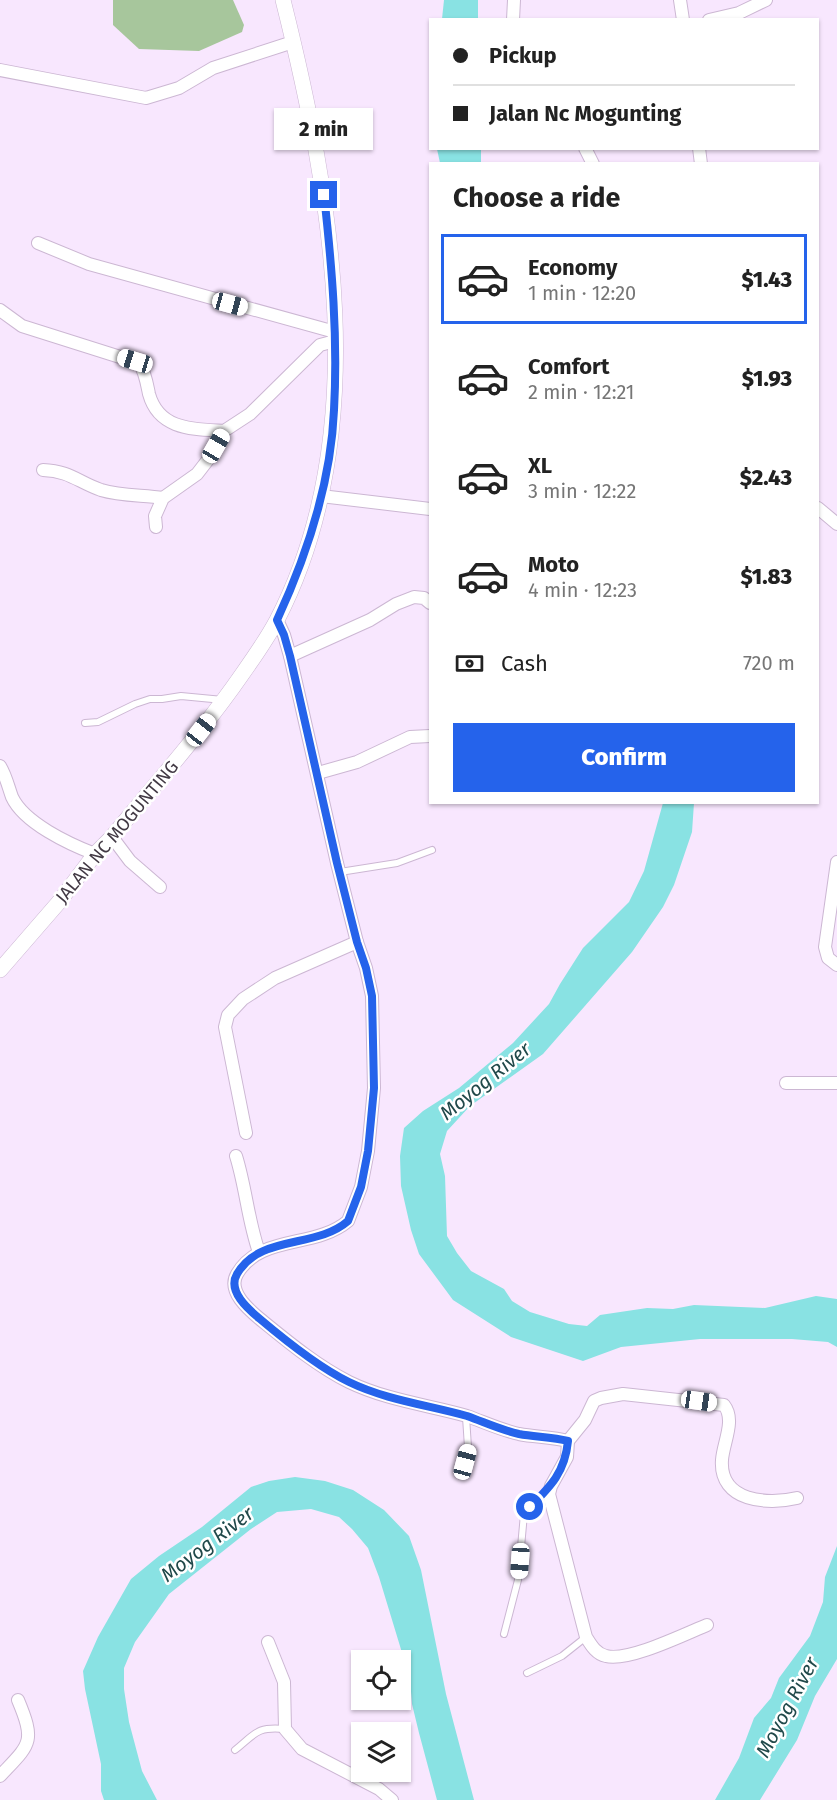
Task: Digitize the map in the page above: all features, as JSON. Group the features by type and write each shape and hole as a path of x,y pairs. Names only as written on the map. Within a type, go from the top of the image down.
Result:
{"street":[{"name":"JALAN NC MOGUNTING","path":"0,970 59,902 95,854 112,837 224,700 277,620 291,590 321,496 334,411 332,261 324,195 283,0"},
{"path":"513,18 514,0"},
{"path":"680,0 683,18"},
{"path":"719,18 739,14 766,0"},
{"path":"0,70 146,98 179,88 213,68 293,42"},
{"path":"38,243 89,264 334,337"},
{"path":"0,310 22,326 139,363 143,369 152,403 161,417 179,426 224,431"},
{"path":"156,527 156,516 163,498 196,474 207,461 224,431 250,414 320,345 334,337"},
{"path":"43,470 59,470 103,490 163,498"},
{"path":"321,496 429,509"},
{"path":"819,509 837,524"},
{"path":"290,656 370,620 396,604 414,597 424,598 429,602"},
{"path":"277,620 290,656 339,872 372,996 374,1088 368,1151 361,1187 348,1221 319,1237 259,1252 249,1258 240,1269 235,1277 234,1285 237,1293 251,1311 286,1340 350,1382 389,1397 466,1416 518,1434 568,1441"},
{"path":"318,773 357,762 410,737 429,735"},
{"path":"0,766 12,797 22,812 63,841 95,854"},
{"path":"112,837 130,861 160,887"},
{"path":"837,862 825,947 828,957 837,966"},
{"path":"246,1134 225,1027 228,1015 243,999 275,978 357,942"},
{"path":"786,1083 837,1083"},
{"path":"236,1156 242,1174 251,1230 259,1252"},
{"path":"707,1625 658,1645 614,1657 598,1653 586,1637 550,1506 549,1494 567,1457 568,1441 585,1420 594,1401 623,1395 724,1405 729,1417 722,1468 728,1482 736,1492 758,1501 785,1501 797,1498"},
{"path":"268,1642 284,1682 285,1729 302,1749 380,1789 392,1800"},
{"path":"0,1776 20,1757 29,1740 27,1722 18,1700"}],"lane":[{"path":"85,723 98,722 150,699 181,696 224,700"},
{"path":"339,872 397,863 432,850"},
{"path":"461,1476 468,1447 466,1416"},
{"path":"504,1634 518,1581 524,1514 551,1486"},
{"path":"527,1673 562,1656 586,1637"},
{"path":"235,1750 267,1727 285,1729"}],"shaded area":[{"path":"113,0 233,0 244,25 242,32 199,51 139,49 113,25"}],"water":[{"path":"444,0 478,0 478,18 442,18"},
{"path":"437,150 481,150 481,162 440,162"},
{"name":"Moyog River","path":"663,804 694,804 692,832 674,885 663,907 632,952 543,1054 470,1106 447,1131 440,1154 445,1176 447,1236 471,1271 504,1289 512,1301 530,1312 569,1324 587,1326 600,1315 647,1308 673,1309 694,1305 765,1308 816,1296 837,1299 837,1347 828,1342 792,1339 700,1339 621,1347 583,1361 511,1337 453,1300 419,1254 401,1186 400,1156 404,1128 423,1111 459,1088 513,1043 549,1004 583,948 629,902 644,871"},
{"name":"Moyog River","path":"295,1477 325,1481 353,1490 384,1510 409,1536 421,1570 446,1694 474,1800 437,1800 412,1704 411,1650 401,1650 368,1548 339,1517 311,1509 277,1512 251,1529 169,1594 135,1642 124,1668 124,1689 129,1722 142,1771 157,1800 104,1800 101,1791 101,1764 83,1671 98,1637 131,1579 159,1556 202,1527 251,1487 269,1481"},
{"name":"Moyog River","path":"837,1546 837,1659 815,1696 797,1740 760,1800 715,1800 739,1758 754,1718 771,1698 779,1678 810,1636 823,1602 825,1577"}],"route":[{"path":"324,195 332,261 334,411 328,462 318,508 291,590 277,620 290,656 337,863 372,996 374,1088 366,1167 348,1221 319,1237 259,1252 249,1258 240,1269 235,1277 234,1285 237,1293 251,1311 293,1346 350,1382 389,1397 466,1416 518,1434 568,1441 567,1457 556,1478 530,1507"}]}
